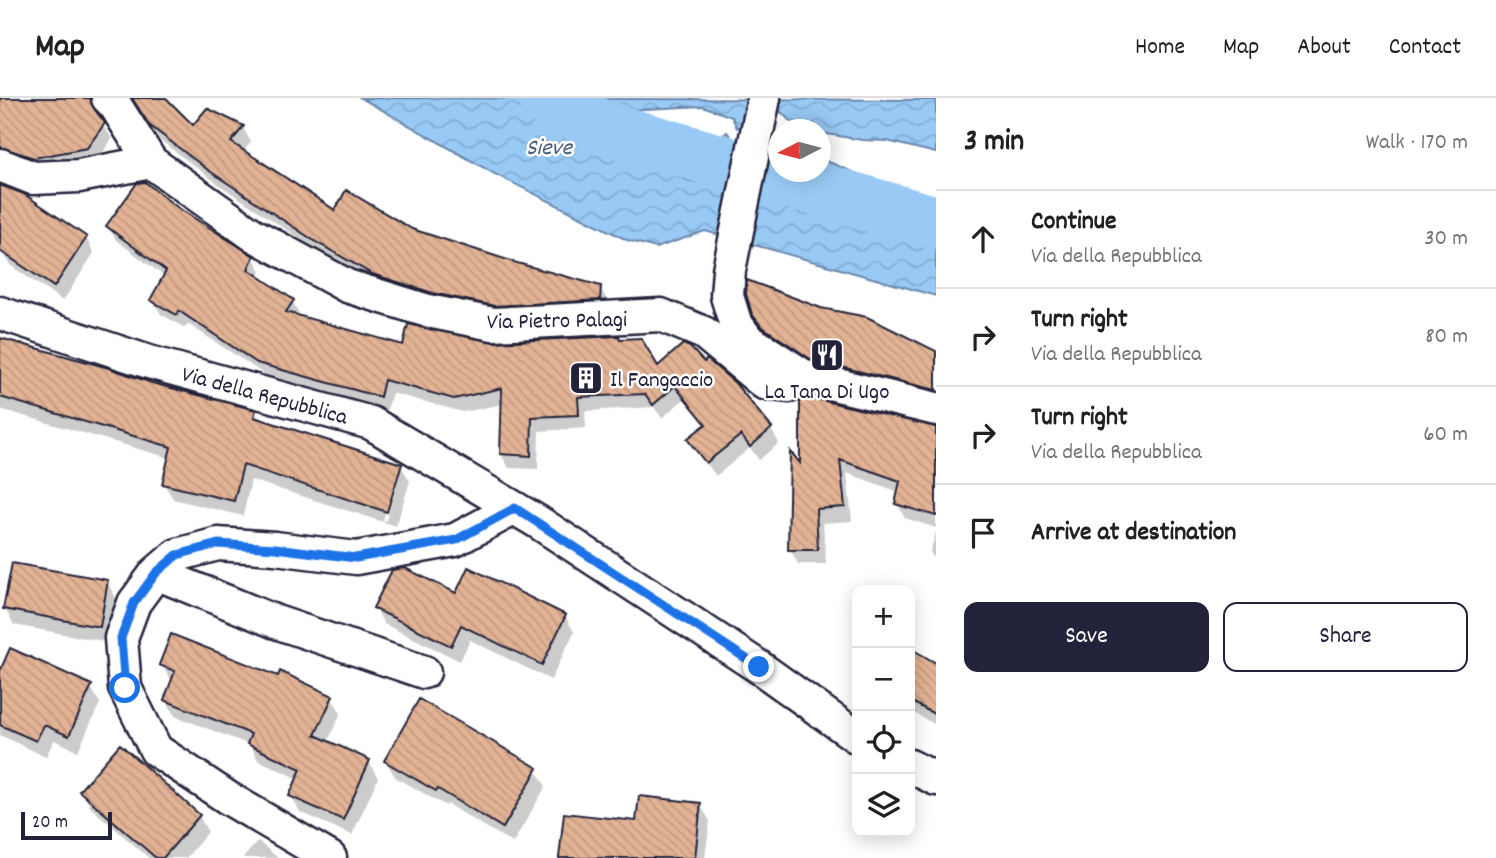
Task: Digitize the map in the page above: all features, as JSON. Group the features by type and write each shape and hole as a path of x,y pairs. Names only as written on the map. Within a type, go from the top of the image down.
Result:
{"street":[{"name":"Via Pietro Palagi","path":"108,98 151,162 252,234 347,286 428,311 492,324 661,315 704,333 764,383 790,387 805,377"},
{"path":"764,98 729,270 727,296 735,322 748,340 805,377 936,409"},
{"path":"0,165 33,178 79,176 151,162"},
{"name":"Via della Repubblica","path":"0,313 149,362 371,423 515,508 759,667 852,733"},
{"path":"330,858 228,798 156,751 125,688 121,638 134,603 156,573 177,555 218,544 356,558 456,540 515,508"},
{"path":"156,573 276,622 424,673"},
{"path":"915,768 936,779"}],"water":[{"name":"Sieve","path":"361,98 936,100 936,153 887,141 831,135 831,119 788,119 777,108 737,128 732,117 703,106 626,110 588,106 596,135 608,149 631,160 653,163 684,179 719,183 724,170 713,144 727,132 759,173 768,170 768,182 831,182 831,163 936,209 936,296 705,231 656,248 627,240 495,174"}],"building":[{"path":"0,98 90,98 105,123 87,148 34,158 0,147"},
{"path":"132,98 166,98 193,125 207,108 244,126 231,142 335,210 346,190 412,229 517,263 601,286 600,300 494,306 433,293 372,274 316,242 208,170 149,125"},
{"path":"145,182 177,207 254,256 248,269 294,300 286,312 403,345 408,324 494,342 619,336 620,339 641,338 658,366 683,344 690,347 704,362 707,359 735,383 772,428 750,447 741,435 706,463 687,439 706,424 675,386 653,405 645,394 578,397 579,415 532,417 531,456 500,454 502,388 454,399 384,380 380,397 257,363 179,311 177,315 150,300 166,271 106,226 137,183"},
{"path":"0,185 24,194 87,237 54,287 0,251"},
{"path":"747,280 821,308 867,317 936,351 936,390 812,360 761,326 752,314 746,294"},
{"path":"0,338 109,368 152,383 256,410 254,417 402,464 387,512 243,465 234,501 162,484 171,447 0,397"},
{"path":"808,397 936,427 936,516 895,504 900,481 840,460 845,507 816,509 818,550 788,550 790,451 800,463 800,401"},
{"path":"12,563 108,580 100,627 3,609"},
{"path":"468,567 566,615 542,665 461,625 451,646 373,608 392,570 405,568 456,593"},
{"path":"171,634 278,676 280,671 333,696 315,735 370,760 343,820 289,796 301,769 247,744 251,734 164,700 175,671 159,665"},
{"path":"10,648 92,685 69,736 44,725 36,741 0,725 0,671"},
{"path":"915,651 936,663 936,715 915,704"},
{"path":"419,699 538,768 503,828 384,761"},
{"path":"120,744 200,815 163,858 156,858 79,791"},
{"path":"639,796 701,803 695,858 559,858 564,813 636,821"}],"waterway":[{"name":"Sieve","path":"545,98 604,128 936,223"}],"place":[{"name":"La Tana Di Ugo","path":"827,355"},
{"name":"Il Fangaccio","path":"586,378"}],"route":[{"path":"125,688 121,638 134,603 156,573 177,555 218,544 356,558 456,540 515,508 759,667"}]}
